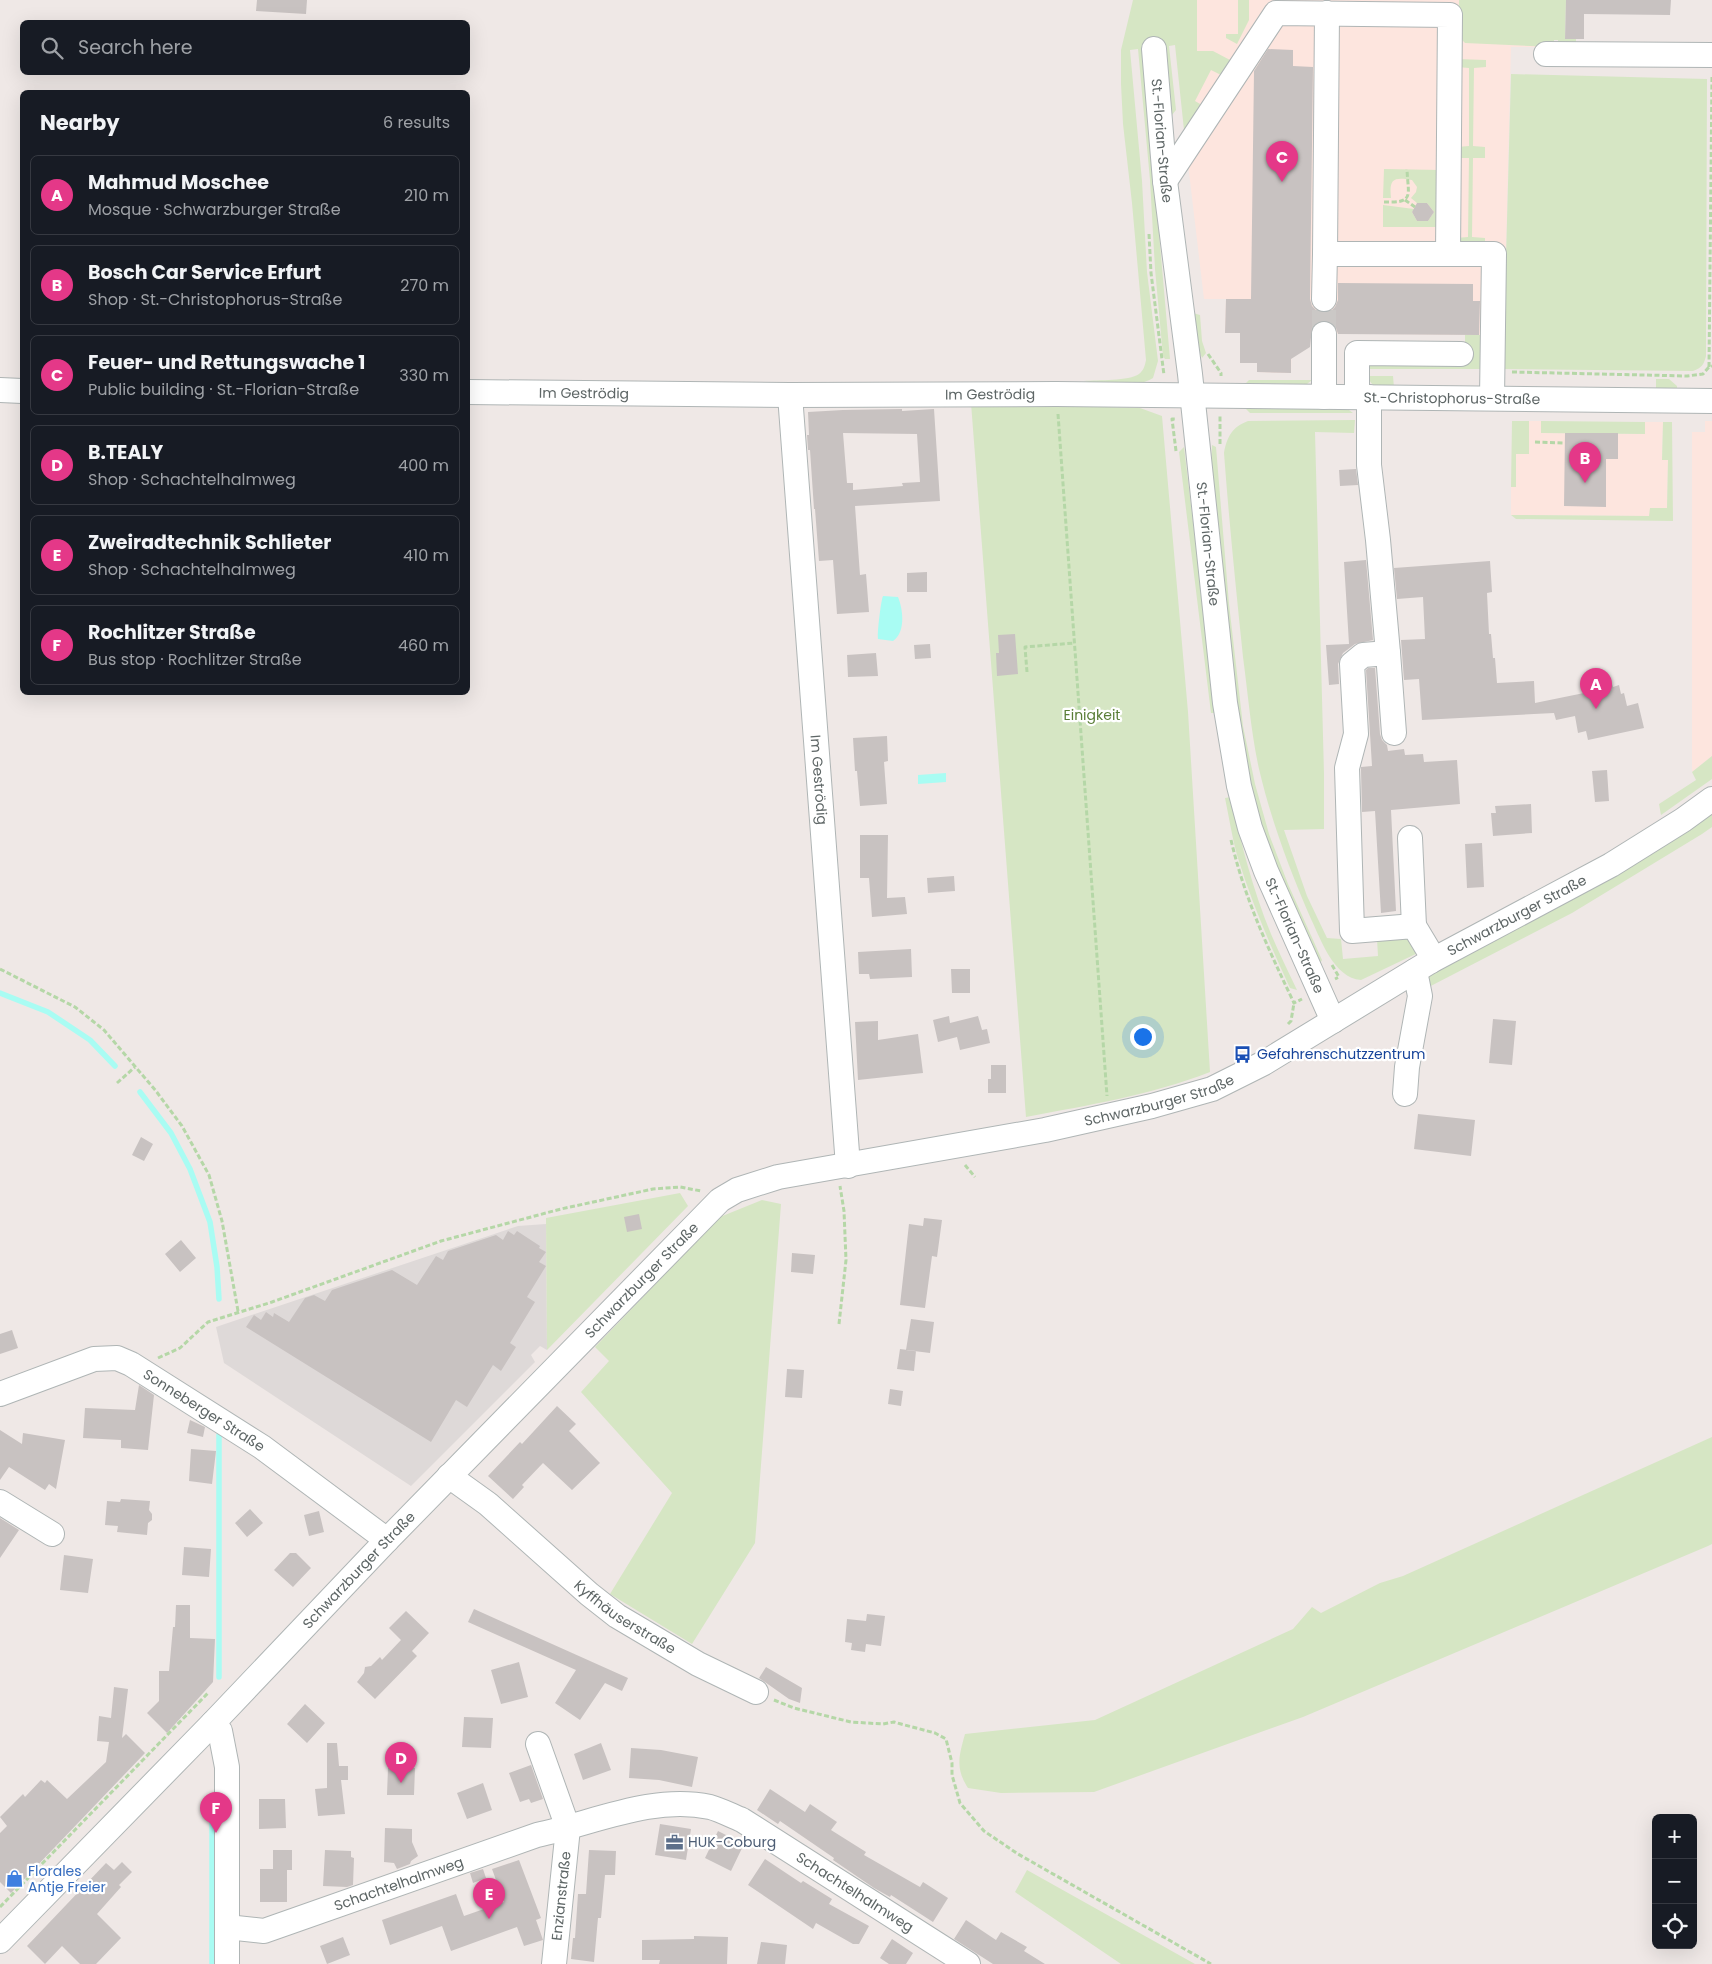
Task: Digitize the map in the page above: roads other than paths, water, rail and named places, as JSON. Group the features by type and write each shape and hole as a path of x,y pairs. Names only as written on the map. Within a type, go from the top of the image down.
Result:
{"street":[{"path":"1165,181 1276,13 1450,15 1448,254"},
{"path":"1324,300 1327,13"},
{"name":"St.-Florian-Straße","path":"1154,49 1165,181 1190,374 1225,703 1239,786 1250,828 1266,870 1333,1021"},
{"path":"1546,54 1712,55"},
{"path":"1325,254 1494,254 1492,398"},
{"path":"1324,334 1324,397"},
{"path":"1394,733 1378,540 1357,353 1461,354"},
{"path":"0,390 20,390"},
{"name":"Im Geströdig","path":"470,392 1192,396"},
{"name":"Im Geströdig","path":"790,395 842,1166"},
{"name":"St.-Christophorus-Straße","path":"1192,396 1712,400"},
{"path":"1388,653 1363,655 1352,664 1356,734 1347,768 1352,931 1414,926"},
{"name":"Schwarzburger Straße","path":"0,1941 213,1723 449,1476 720,1200 737,1190 778,1177 1045,1130 1112,1116 1212,1089 1264,1063 1423,966 1611,865 1683,820 1712,799"},
{"path":"1405,1094 1407,1067 1420,996 1423,966 1429,951 1414,926 1410,838"},
{"name":"Sonneberger Straße","path":"0,1394 94,1359 117,1358 131,1364 262,1447 387,1540"},
{"name":"Kyffhäuserstraße","path":"449,1476 488,1504 589,1594 617,1616 698,1664 756,1692"},
{"path":"0,1502 52,1534"},
{"path":"213,1723 220,1731 227,1766 227,1964"},
{"path":"538,1744 568,1828"},
{"name":"Schachtelhalmweg","path":"227,1928 264,1931 537,1835 617,1813 672,1804 710,1808 742,1820 968,1964"},
{"name":"Enzianstraße","path":"554,1964 568,1828"}],"water":[{"path":"883,596 898,597 901,608 902,626 893,641 878,639 879,617"},
{"path":"946,773 946,782 918,784 918,775"}],"waterway":[{"path":"0,993 48,1012 90,1040 115,1066"},
{"path":"140,1092 171,1133 190,1169 210,1222 217,1267 219,1299"},
{"path":"219,1435 219,1677"},
{"path":"212,1964 212,1813 214,1807"}],"tunnel":[{"path":"1324,299 1324,334"}],"place":[{"name":"Feuer- und Rettungswache 1","path":"1282,182"},
{"name":"Bosch Car Service Erfurt","path":"1585,483"},
{"name":"Mahmud Moschee","path":"1596,709"},
{"name":"Gefahrenschutzzentrum","path":"1243,1054"},
{"name":"B.TEALY","path":"401,1783"},
{"name":"Rochlitzer Straße","path":"216,1833"},
{"name":"HUK-Coburg","path":"674,1842"},
{"name":"Florales Antje Freier","path":"14,1879"},
{"name":"Zweiradtechnik Schlieter","path":"489,1919"}],"park label":[{"name":"Einigkeit","path":"1092,715"}]}
